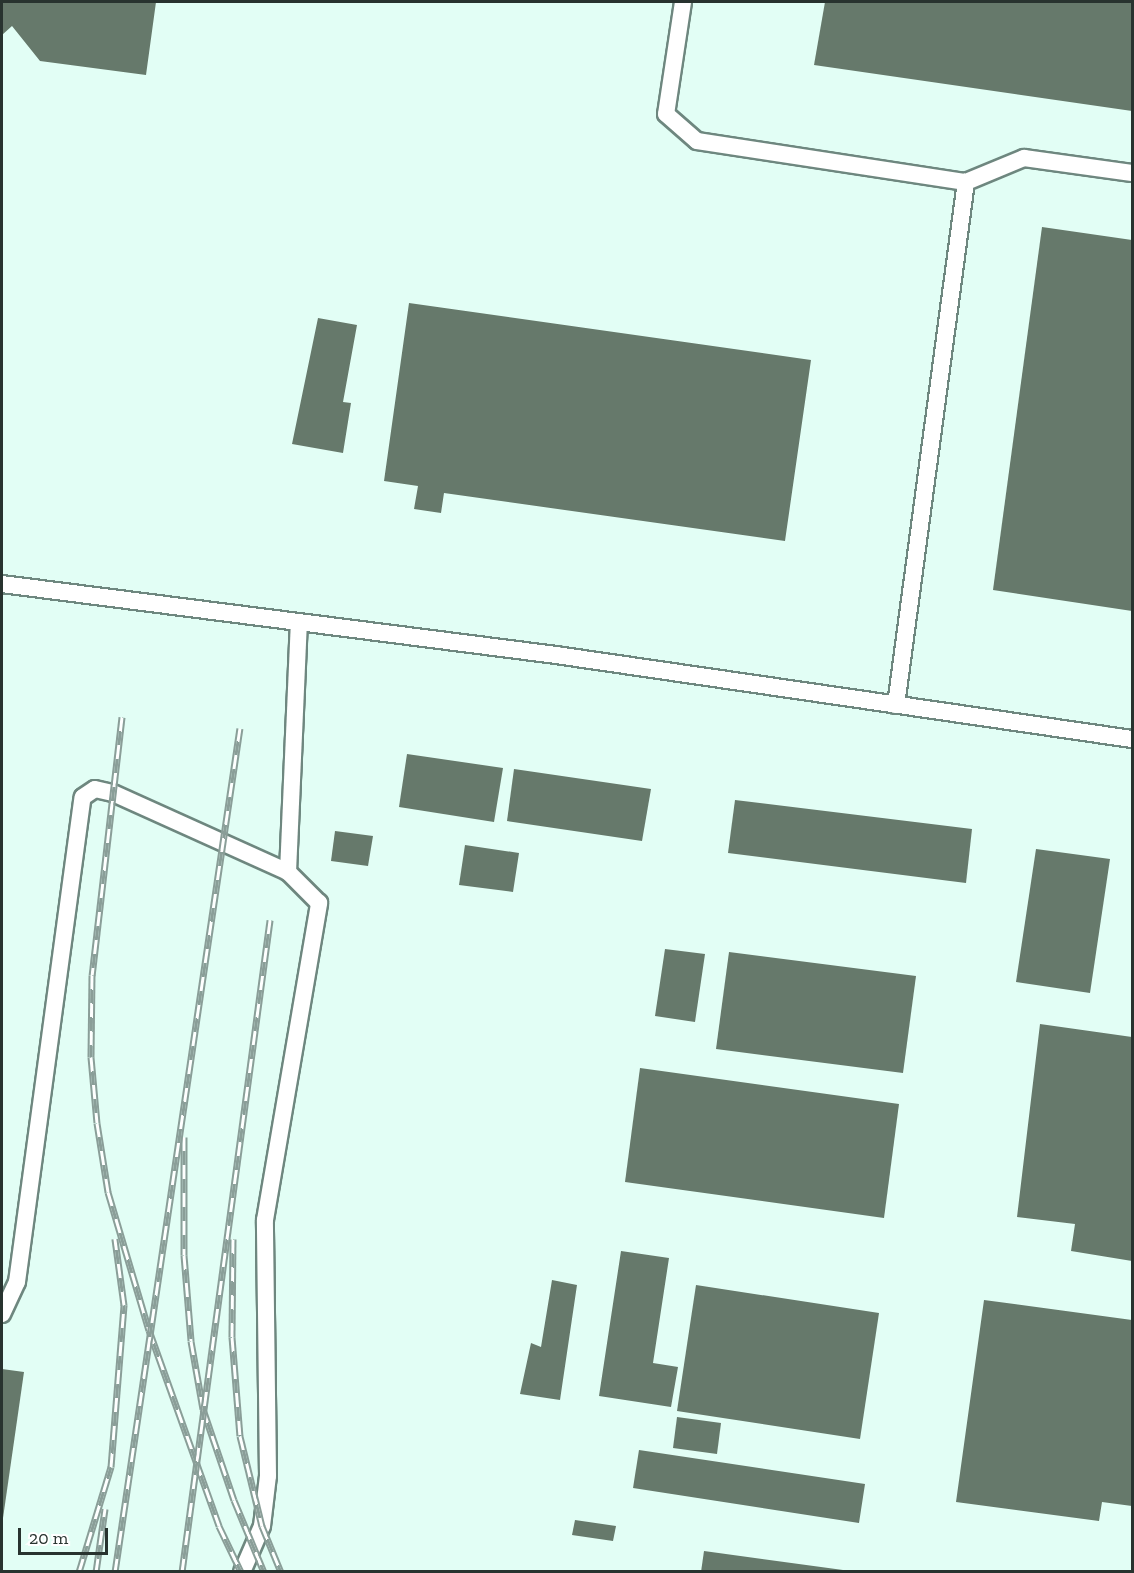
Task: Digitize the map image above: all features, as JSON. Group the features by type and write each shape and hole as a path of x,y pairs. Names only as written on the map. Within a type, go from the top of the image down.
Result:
{"lane":[{"path":"683,2 666,114 697,141 966,182 1024,158 1132,173"},
{"path":"896,705 966,182"},
{"path":"2,584 299,622 1132,739"},
{"path":"288,872 299,622"},
{"path":"2,1314 17,1282 83,797 94,789 113,793 288,872 319,903 265,1220 268,1476 262,1526 242,1572"}],"building":[{"path":"2,2 156,2 146,75 40,61 12,26 2,35"},
{"path":"825,2 1132,2 1132,111 814,65"},
{"path":"1042,227 1132,240 1132,611 993,590"},
{"path":"409,303 811,360 785,541 444,493 441,513 414,509 418,486 384,481"},
{"path":"318,318 357,325 343,402 351,403 343,453 292,444"},
{"path":"407,754 503,768 494,822 399,807"},
{"path":"514,769 651,789 642,841 507,821"},
{"path":"735,800 972,829 966,883 728,853"},
{"path":"335,831 373,836 368,866 331,861"},
{"path":"465,845 519,853 513,892 459,885"},
{"path":"1036,849 1110,859 1090,993 1016,982"},
{"path":"665,949 705,954 695,1022 655,1016"},
{"path":"729,952 916,976 903,1073 716,1049"},
{"path":"1040,1024 1132,1037 1132,1261 1071,1251 1075,1224 1017,1217"},
{"path":"640,1068 899,1104 884,1218 625,1182"},
{"path":"621,1251 669,1258 653,1363 678,1367 671,1407 599,1396"},
{"path":"552,1280 577,1285 560,1400 520,1394 531,1343 541,1347"},
{"path":"696,1285 879,1313 860,1439 677,1411"},
{"path":"984,1300 1132,1320 1132,1506 1102,1502 1099,1521 956,1502"},
{"path":"2,1369 24,1372 3,1518 2,1518"},
{"path":"677,1417 721,1423 717,1454 673,1448"},
{"path":"639,1450 865,1484 859,1523 633,1488"},
{"path":"575,1520 616,1526 613,1541 572,1535"},
{"path":"704,1551 843,1570 843,1572 701,1572"}],"railway":[{"path":"122,717 92,975 91,1057 97,1123 108,1192 149,1330 219,1526 241,1572"},
{"path":"115,1572 240,728"},
{"path":"182,1572 270,920"},
{"path":"184,1137 184,1255 191,1341 203,1409 234,1500 264,1572"},
{"path":"79,1572 111,1467 124,1305 115,1239"},
{"path":"233,1239 232,1337 240,1436 262,1526 281,1572"},
{"path":"96,1572 105,1509"}]}
